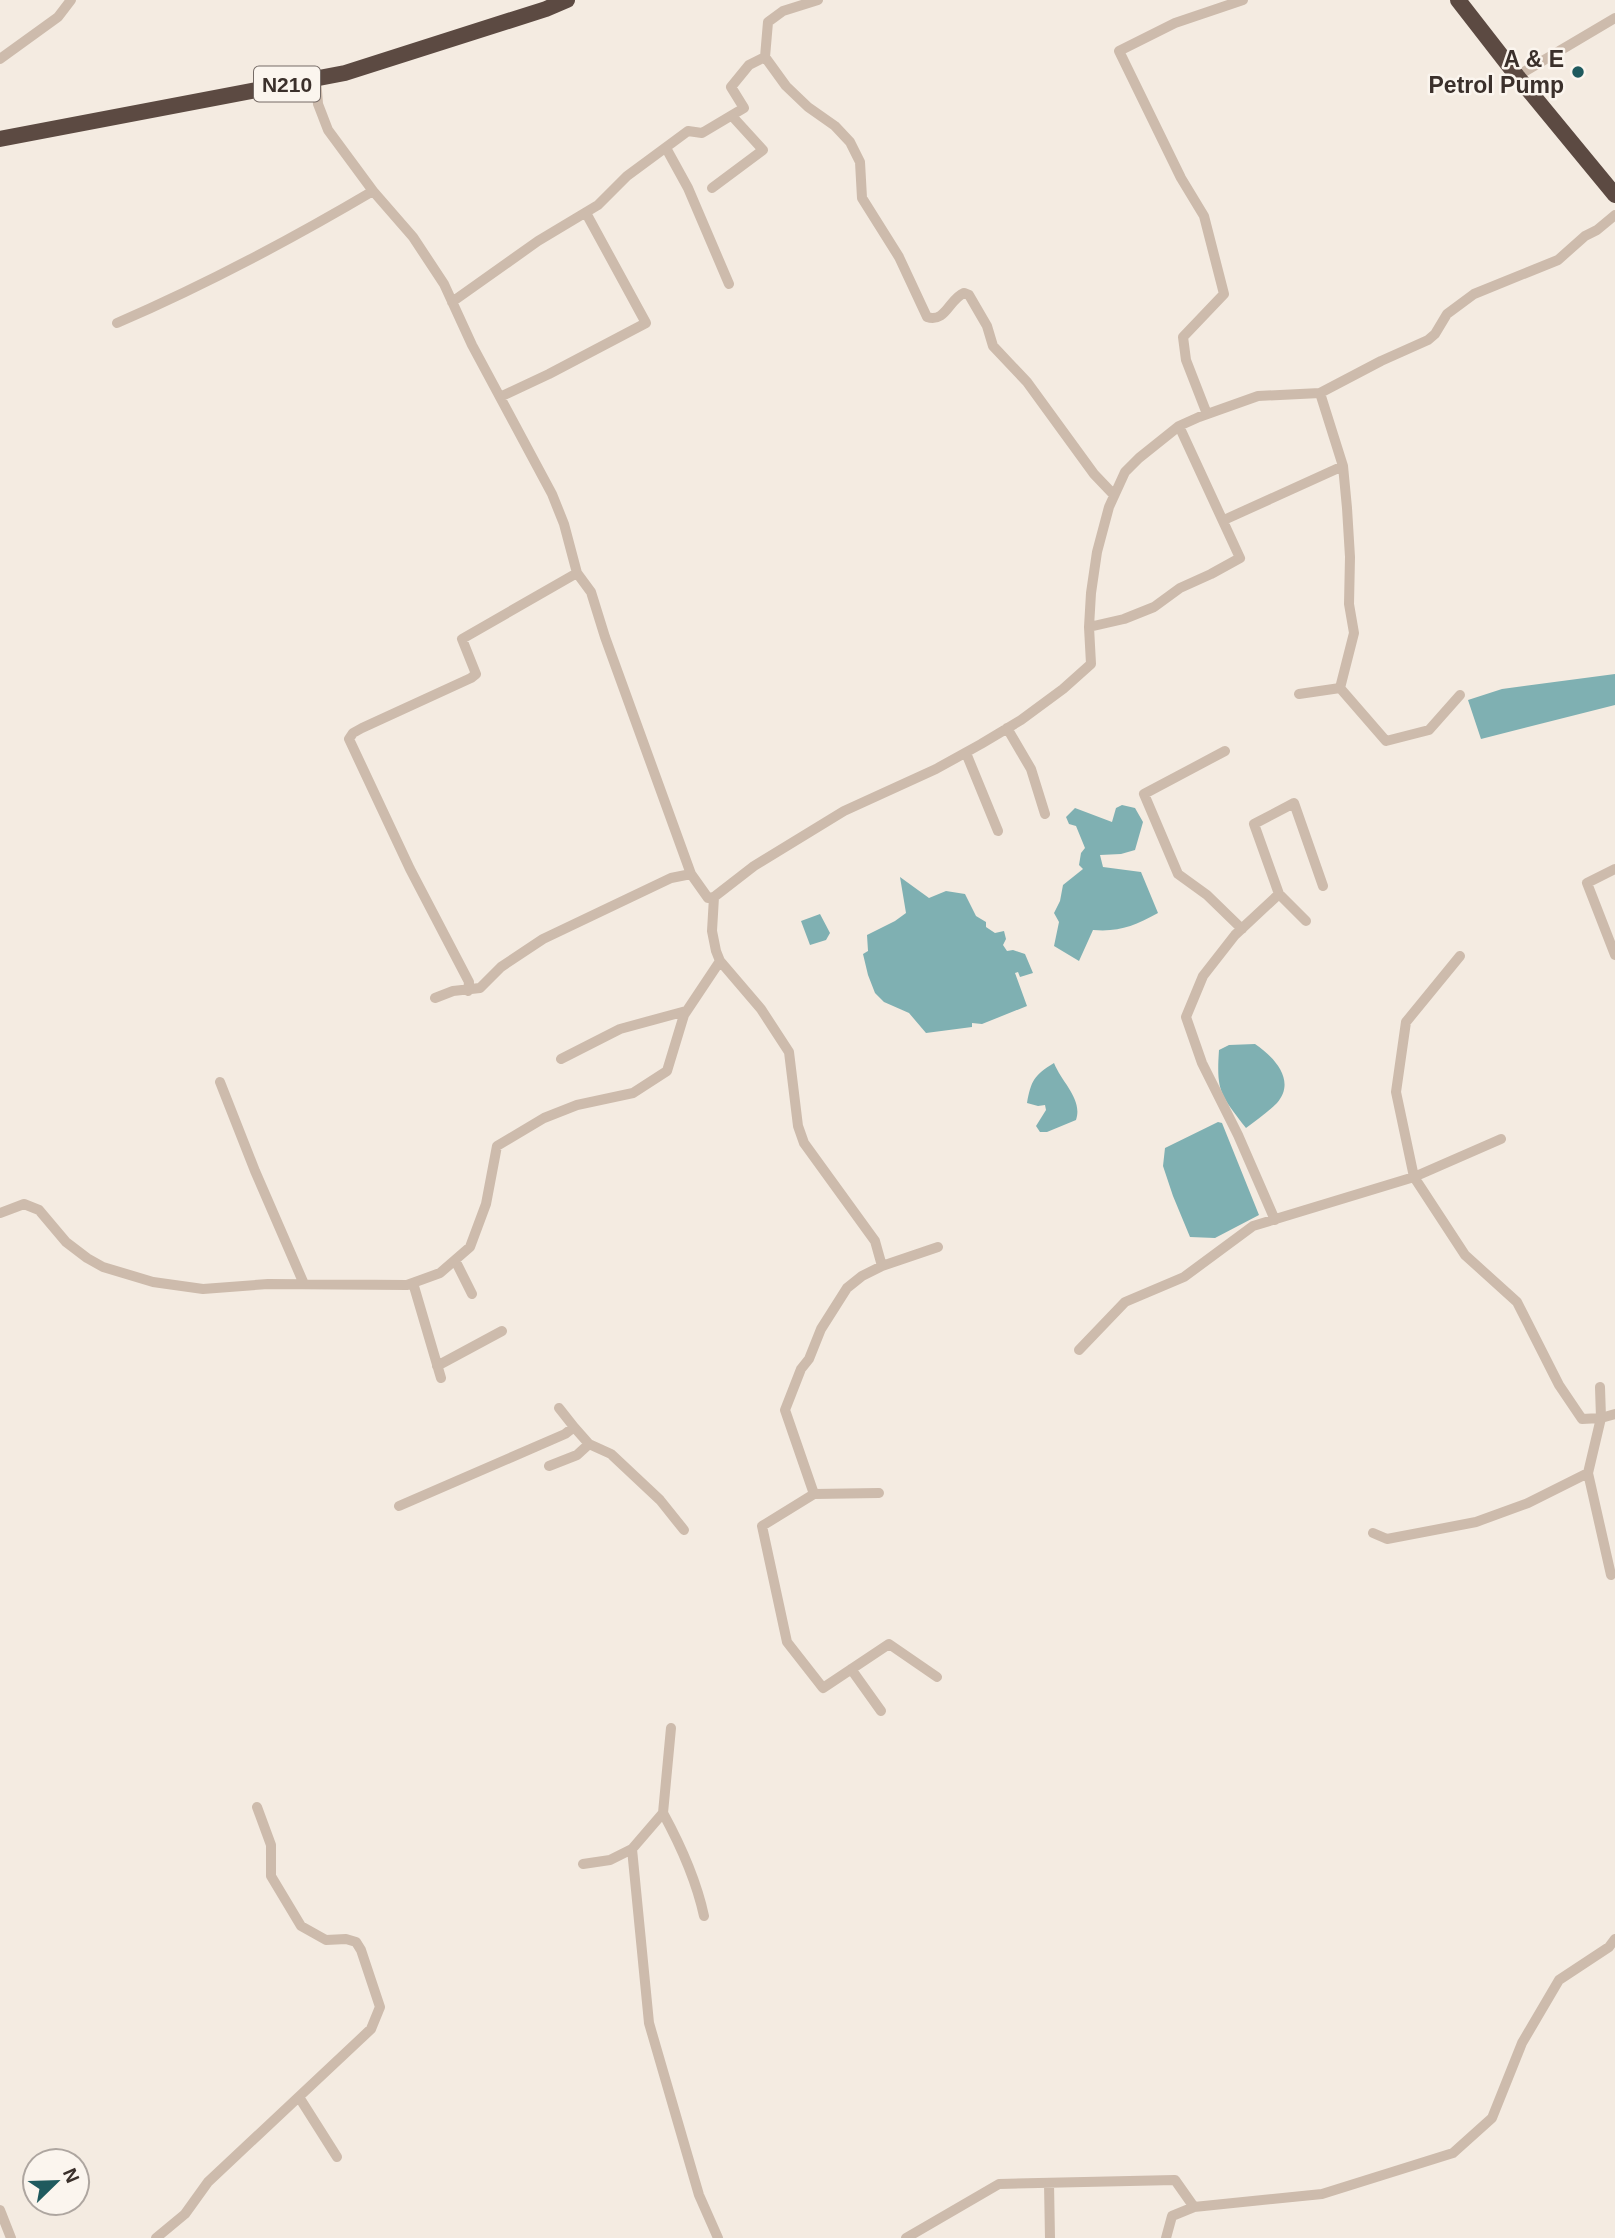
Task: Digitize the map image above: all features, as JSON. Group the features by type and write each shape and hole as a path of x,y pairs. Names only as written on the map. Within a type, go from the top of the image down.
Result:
{"highway":[{"name":"N210","path":"0,139 345,73 567,0"},
{"path":"1458,0 1517,76 1614,191"}],"street":[{"path":"0,59 58,17 71,0"},
{"path":"818,0 783,11 768,22 765,57 786,86 850,142 860,162 862,198 899,257 927,317 940,317 958,295 969,295 987,326 993,346 1027,382 1094,474 1115,495"},
{"path":"1207,414 1186,360 1183,337 1224,294 1204,216 1181,178 1119,51 1175,23 1243,0"},
{"path":"1517,76 1615,18"},
{"path":"452,302 538,241 598,205 627,176 688,131 702,133 744,108 731,87 749,65 765,57"},
{"path":"316,78 318,104 328,131 373,191 413,237 444,284 552,494 578,573 591,592 691,874 708,898 714,897 754,866 844,811 936,769 1007,728 1063,689 1091,664 1091,593 1097,552 1109,507 1125,472 1179,426 1258,396 1320,393 1381,360 1428,340 1435,334 1447,314 1474,294 1558,260 1584,236 1597,230 1615,215"},
{"path":"712,188 763,150 732,116"},
{"path":"666,148 688,188 729,284"},
{"path":"117,323 213,279 307,230 373,191"},
{"path":"500,397 646,323 586,213"},
{"path":"1320,393 1343,466 1350,557 1349,604 1354,633 1340,688"},
{"path":"1089,627 1124,619 1154,607 1180,588 1240,558 1179,426"},
{"path":"1224,520 1343,466"},
{"path":"468,991 469,982 410,869 349,738 362,727 471,678 475,674 474,668 462,639 578,573"},
{"path":"1299,694 1340,688"},
{"path":"1340,688 1386,741 1429,730 1460,695"},
{"path":"1007,728 1031,769 1045,814"},
{"path":"1224,751 1144,794 1178,874 1207,895 1242,929"},
{"path":"966,753 998,831"},
{"path":"1306,921 1279,894 1254,824 1294,803 1323,886"},
{"path":"1615,869 1587,883 1615,955"},
{"path":"435,998 453,991 480,988 501,967 543,939 671,878 691,874"},
{"path":"1275,1220 1238,1135 1202,1063 1186,1017 1203,976 1242,929 1279,894"},
{"path":"714,897 712,931 720,961 761,1009 789,1052 798,1126 804,1143 875,1241 882,1266"},
{"path":"1460,956 1406,1022 1396,1092 1414,1178 1465,1255 1517,1302 1559,1385 1582,1419 1615,1414"},
{"path":"0,1213 24,1204 38,1210 66,1242 88,1258 103,1267 153,1282 203,1289 268,1284 413,1283 440,1273 470,1247 486,1204 497,1146 544,1118 577,1105 633,1093 667,1071 686,1011 720,961"},
{"path":"561,1059 620,1029 686,1011"},
{"path":"220,1082 304,1284"},
{"path":"1079,1350 1125,1302 1184,1277 1253,1226 1414,1178 1501,1139"},
{"path":"814,1494 785,1410 821,1329 847,1287 862,1276 882,1266 938,1247"},
{"path":"455,1260 472,1294"},
{"path":"413,1283 440,1378"},
{"path":"437,1366 502,1331"},
{"path":"1600,1387 1601,1418 1588,1473 1611,1575"},
{"path":"559,1408 589,1444 611,1454 660,1500 684,1530"},
{"path":"399,1506 565,1434 574,1427"},
{"path":"549,1466 577,1455 589,1444"},
{"path":"1373,1533 1387,1539 1476,1521 1528,1503 1588,1473"},
{"path":"879,1493 814,1494 762,1526 787,1642 823,1688 889,1644 937,1677"},
{"path":"850,1670 881,1711"},
{"path":"671,1728 663,1813 683,1851 704,1916"},
{"path":"162,2236 185,2214 208,2182 371,2029 380,2007 356,1942 317,1937 301,1926 285,1903 271,1876 271,1845 257,1807"},
{"path":"583,1864 610,1860 632,1849 663,1813"},
{"path":"632,1849 649,2023 699,2195 718,2238"},
{"path":"1166,2238 1172,2216 1194,2207 1322,2194 1453,2153 1492,2118 1522,2043 1559,1980 1613,1946"},
{"path":"299,2097 337,2157"},
{"path":"905,2238 999,2184 1175,2180 1194,2207"},
{"path":"1049,2183 1050,2238"},
{"path":"0,2210 11,2238"}],"water":[{"path":"1615,674 1615,705 1481,739 1468,700 1502,689"},
{"path":"1122,805 1135,808 1143,822 1135,850 1100,855 1103,867 1141,872 1158,913 1127,927 1093,930 1079,961 1054,946 1059,922 1054,913 1063,885 1083,869 1079,865 1081,853 1085,848 1076,826 1069,824 1066,817 1075,808 1112,822 1116,808"},
{"path":"900,877 929,898 946,891 965,894 976,916 986,922 986,927 995,933 1004,931 1006,939 1003,945 1007,951 1025,954 1033,973 1020,977 1018,972 1015,973 1027,1006 982,1024 972,1023 972,1027 926,1033 909,1013 884,1002 875,993 863,954 868,951 867,935 906,913"},
{"path":"820,914 830,933 826,940 810,945 801,921"},
{"path":"1255,1044 1269,1055 1280,1069 1285,1086 1277,1103 1246,1128 1222,1093 1218,1076 1219,1050 1229,1045"},
{"path":"1054,1063 1077,1105 1076,1120 1047,1132 1040,1132 1036,1126 1046,1110 1045,1105 1027,1103 1028,1095 1038,1075"},
{"path":"1218,1122 1222,1123 1259,1215 1215,1238 1190,1237 1163,1166 1165,1148"}],"place":[{"name":"A & E Petrol Pump","path":"1578,72"}]}
